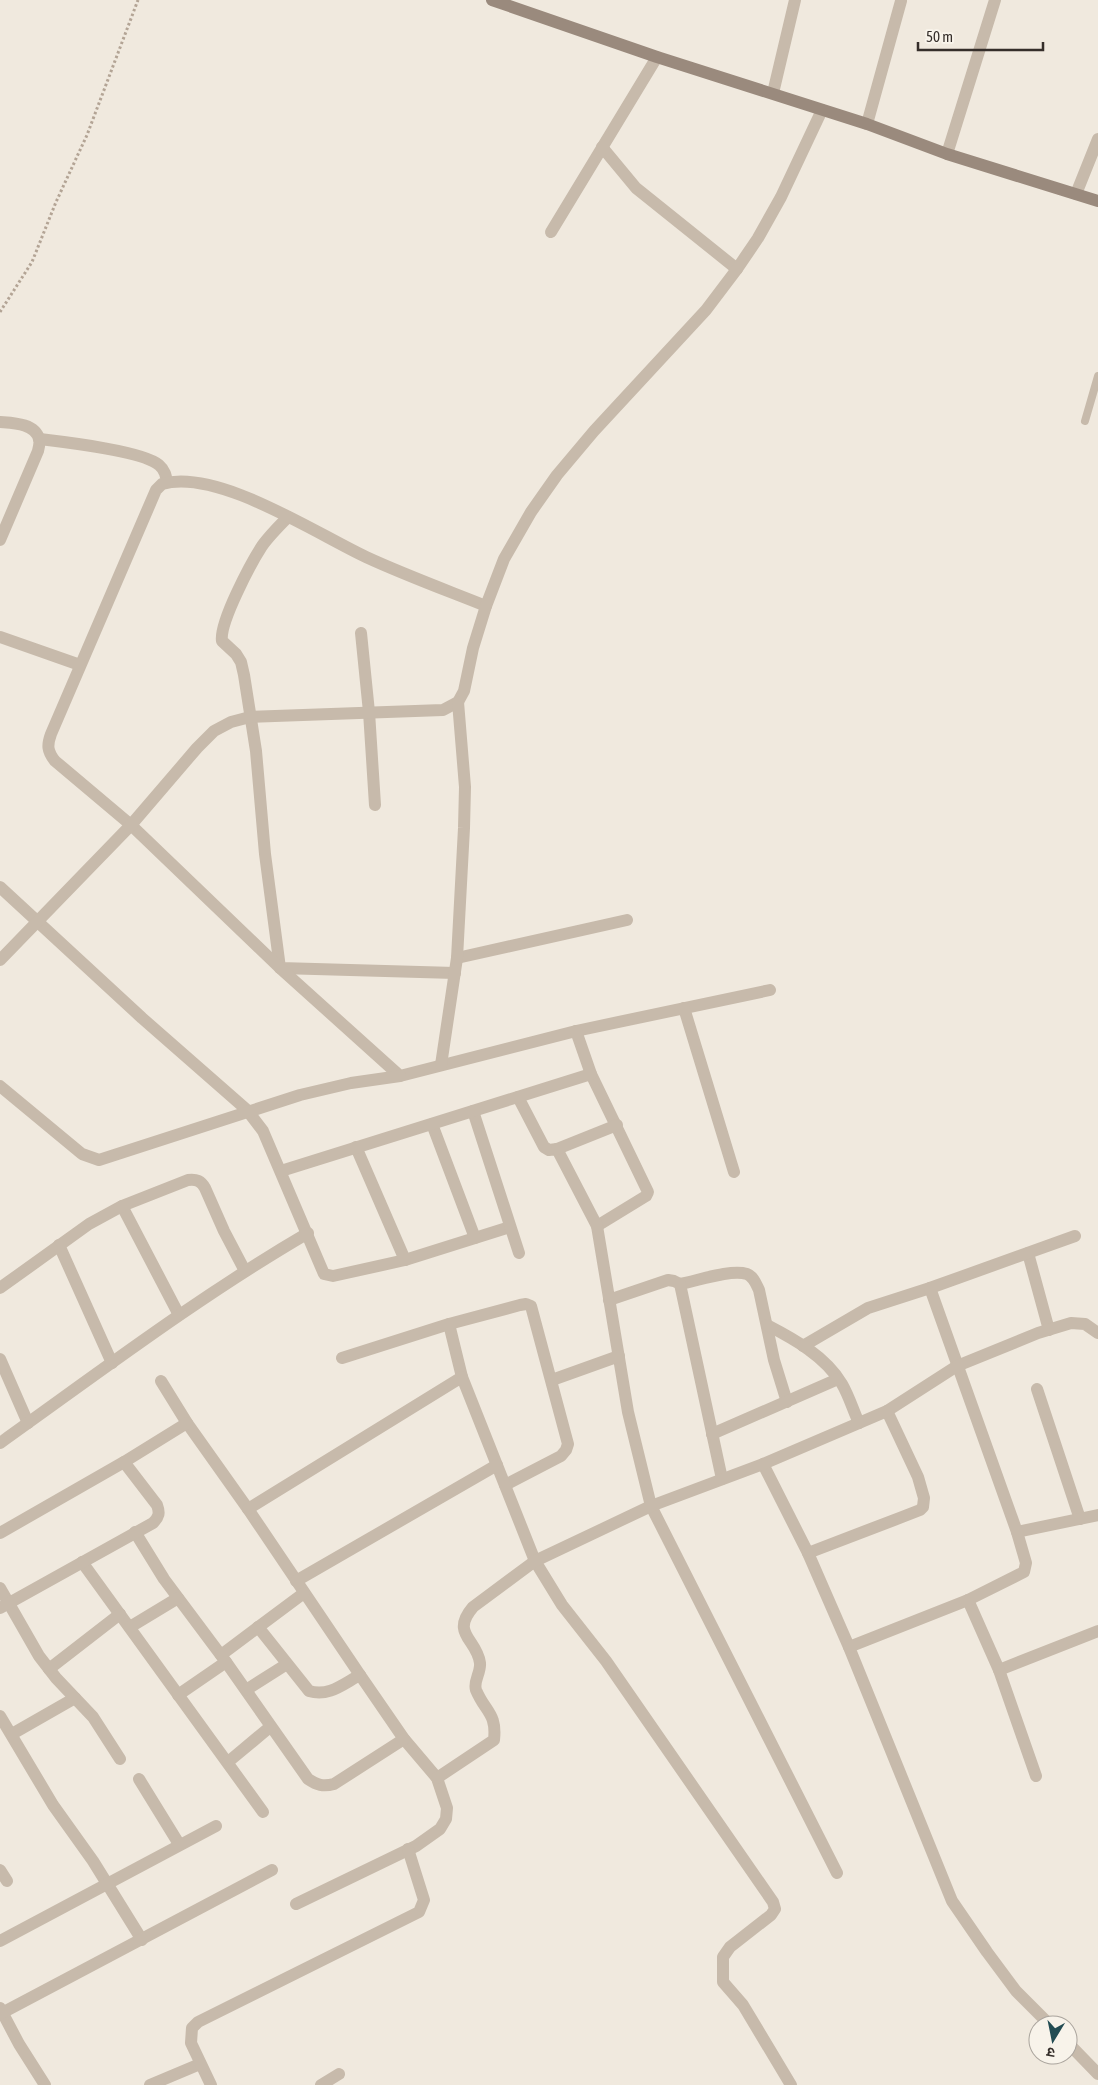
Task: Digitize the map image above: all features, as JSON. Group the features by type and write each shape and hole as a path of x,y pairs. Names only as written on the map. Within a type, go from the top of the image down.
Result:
{"street":[{"path":"492,0 657,57 867,124 947,154 1098,201"},
{"path":"773,93 795,0"},
{"path":"947,154 995,0"},
{"path":"867,124 901,1"},
{"path":"551,232 657,57"},
{"path":"441,1065 457,958 465,796 458,702 464,691 473,648 486,606 504,559 531,512 557,475 594,431 706,310 737,269 758,238 781,197 822,110"},
{"path":"1076,194 1098,139"},
{"path":"602,148 636,188 737,269"},
{"path":"0,422 24,425 35,431 39,439 38,451 0,540"},
{"path":"39,439 90,446 155,462 165,472 167,482"},
{"path":"400,1076 280,968 131,825 55,761 49,754 47,745 156,490 167,482 207,484 263,505 368,557 486,606"},
{"path":"280,968 265,854 259,780 241,662 236,654 222,641 221,634 236,597 262,546 288,517"},
{"path":"361,633 369,712 375,805"},
{"path":"0,637 80,666"},
{"path":"0,960 131,825 214,731 231,722 250,717 443,710 458,702"},
{"path":"0,887 142,1018 248,1110 263,1131 324,1274 329,1276 405,1260 510,1227"},
{"path":"457,958 627,920"},
{"path":"280,968 455,973"},
{"path":"0,1086 82,1154 99,1160 248,1110 317,1091 400,1076 576,1031 770,990"},
{"path":"684,1008 734,1172"},
{"path":"576,1031 591,1074 648,1192 646,1196 597,1226"},
{"path":"281,1171 591,1074"},
{"path":"518,1097 544,1147 549,1150 557,1149 617,1126"},
{"path":"473,1111 519,1253"},
{"path":"432,1124 475,1238"},
{"path":"356,1147 405,1260"},
{"path":"557,1149 597,1226 628,1412 651,1506 837,1873"},
{"path":"0,1288 90,1224 122,1206 188,1180 196,1179 202,1182 224,1231 245,1271"},
{"path":"122,1206 178,1315"},
{"path":"0,1443 178,1315 308,1233"},
{"path":"803,1346 868,1308 1075,1236"},
{"path":"59,1245 112,1363"},
{"path":"1028,1253 1049,1330"},
{"path":"609,1300 668,1280 680,1284 734,1273 748,1274 754,1280 759,1290 787,1402"},
{"path":"680,1284 722,1479"},
{"path":"849,1647 968,1600 1024,1572 1026,1563 1017,1532 930,1288"},
{"path":"342,1358 449,1324 526,1304 531,1306 568,1444 561,1456 505,1485"},
{"path":"437,1778 494,1740 495,1723 476,1689 480,1660 464,1631 465,1617 473,1607 535,1561 651,1506 763,1464 887,1410 957,1366 1049,1330 1078,1323 1085,1324 1098,1333"},
{"path":"449,1324 462,1377 535,1561 562,1605 606,1661 773,1902 775,1909 771,1915 730,1948 723,1957 723,1982 743,2005 791,2085"},
{"path":"767,1325 803,1346 823,1362 838,1379 858,1423"},
{"path":"552,1380 619,1356"},
{"path":"0,1359 28,1423"},
{"path":"248,1509 462,1377"},
{"path":"712,1434 838,1379"},
{"path":"161,1381 187,1423 248,1509 404,1739 437,1778 447,1808 446,1818 440,1829 408,1849 296,1904"},
{"path":"1037,1389 1080,1519"},
{"path":"808,1553 920,1510 923,1507 924,1498 918,1477 887,1410"},
{"path":"0,1532 124,1462 187,1423"},
{"path":"4,1605 153,1523 158,1518 159,1511 124,1462"},
{"path":"296,1581 497,1464"},
{"path":"763,1464 808,1553 849,1647 952,1901 1016,1991 1040,2015"},
{"path":"1017,1532 1098,1514"},
{"path":"135,1532 164,1579 246,1690 308,1779 316,1784 325,1786 334,1784 404,1739"},
{"path":"82,1562 130,1627 151,1660 228,1762 262,1812"},
{"path":"0,1588 4,1605 49,1670 93,1717 120,1759"},
{"path":"178,1695 258,1628 304,1593"},
{"path":"130,1627 178,1598"},
{"path":"968,1600 999,1670 1036,1776"},
{"path":"49,1670 120,1614"},
{"path":"258,1628 309,1691 328,1693 360,1675"},
{"path":"999,1670 1098,1631"},
{"path":"246,1690 287,1664"},
{"path":"12,1734 75,1698"},
{"path":"0,1716 53,1804 108,1883 142,1940"},
{"path":"228,1762 270,1727"},
{"path":"139,1779 180,1844"},
{"path":"0,1942 216,1826"},
{"path":"211,2085 191,2043 190,2034 192,2028 198,2022 419,1912 424,1900 408,1849"},
{"path":"45,2085 1,2010 142,1940 272,1870"},
{"path":"1078,2054 1098,2074"},
{"path":"150,2085 200,2064"},
{"path":"320,2085 339,2074"}],"lane":[{"path":"1086,422 1098,376"}],"path":[{"path":"0,312 32,262 56,202 87,135 138,0"}]}
